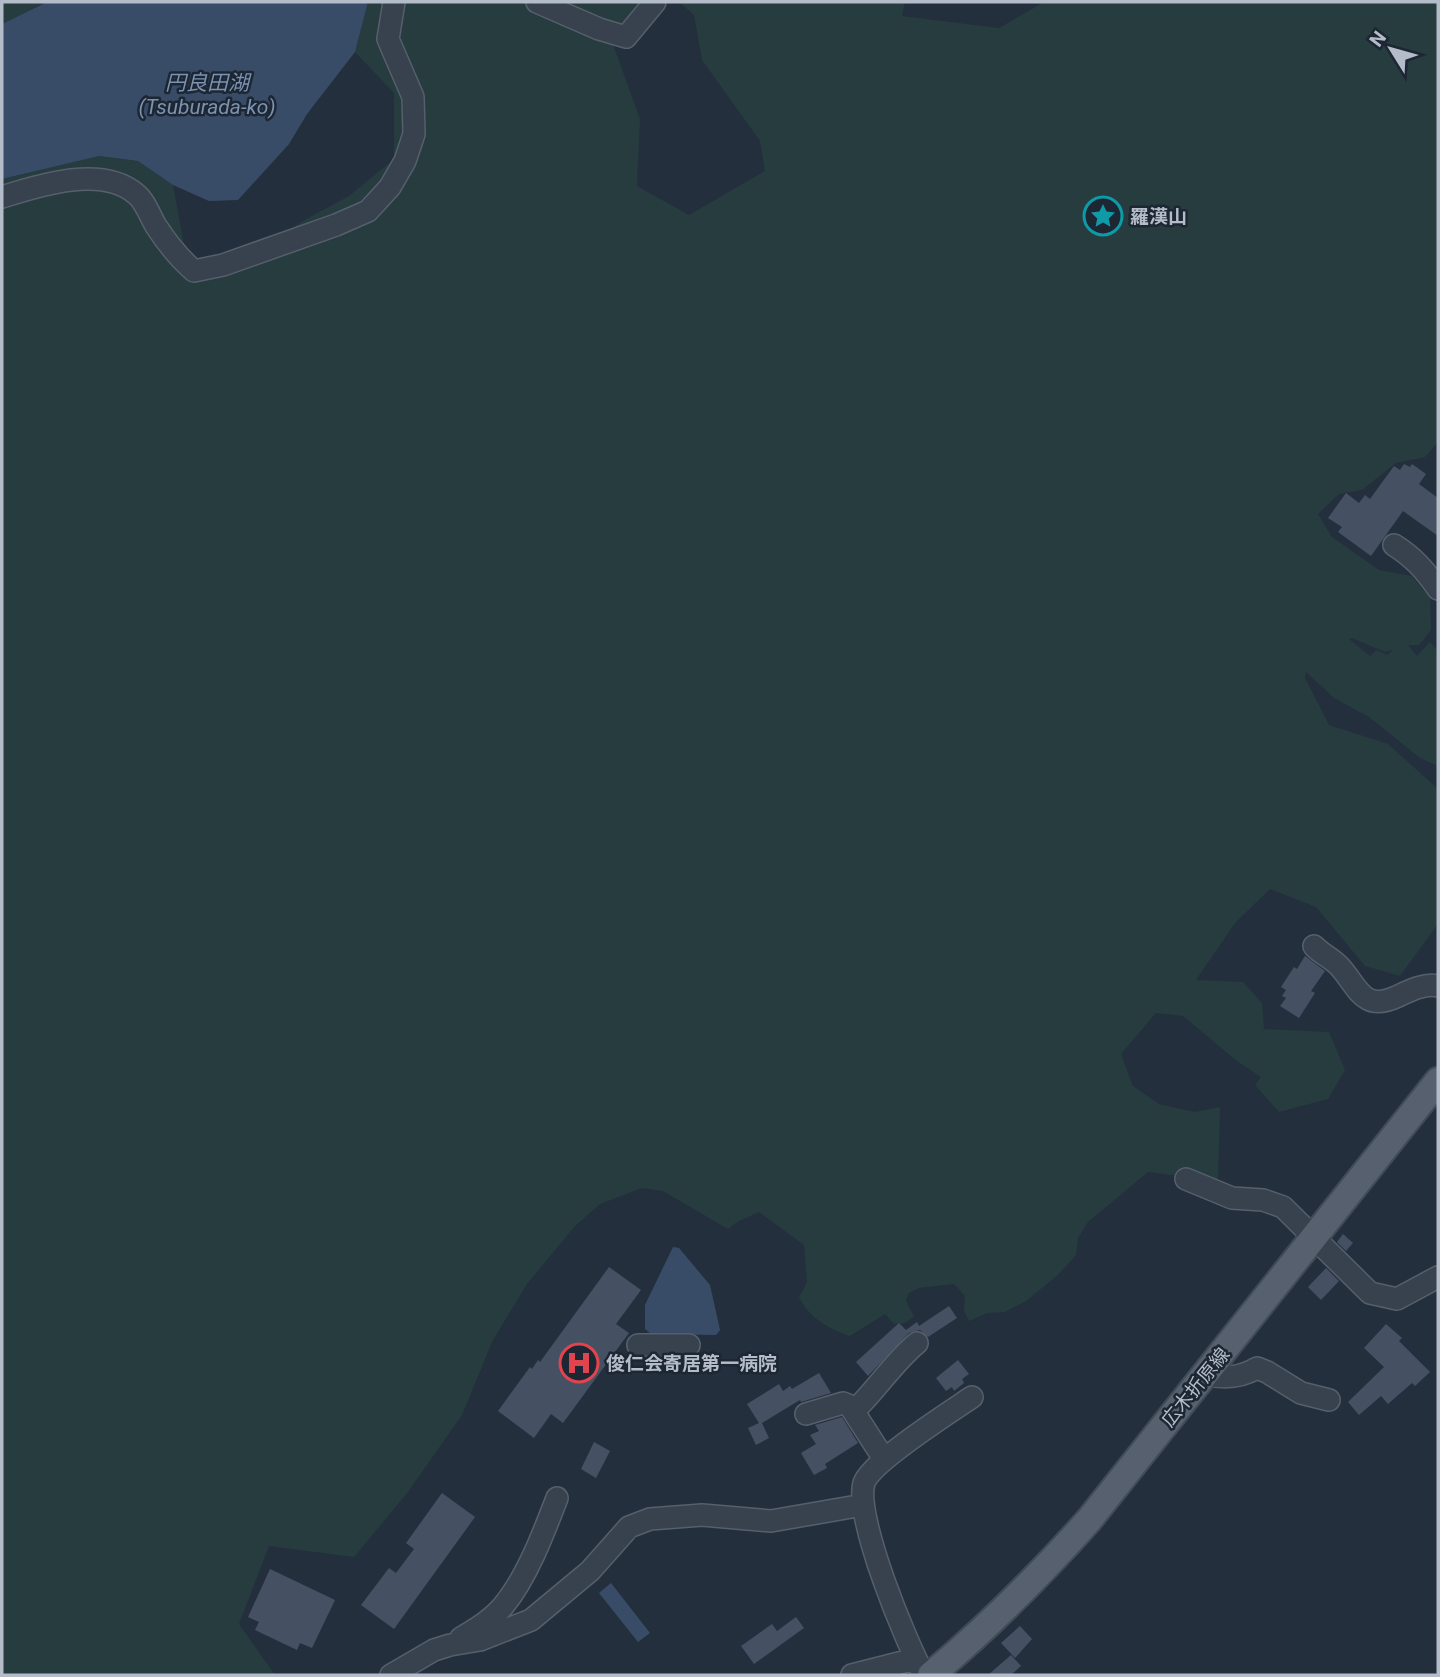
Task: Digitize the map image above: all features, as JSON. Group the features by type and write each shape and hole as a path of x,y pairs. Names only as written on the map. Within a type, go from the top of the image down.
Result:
{"main road":[{"name":"広木折原線","path":"923,1670 980,1634 1038,1577 1088,1520 1438,1081"}],"street":[{"path":"2,197 90,178 112,180 138,195 178,257 194,271 223,265 290,242 368,211 390,187 405,161 414,134 413,97 388,39 394,2"},
{"path":"537,2 599,29 626,37 654,2"},
{"path":"1394,545 1410,555 1426,571 1438,589"},
{"path":"1314,946 1340,968 1359,993 1369,1001 1385,1002 1413,989 1438,986"},
{"path":"1186,1179 1232,1198 1263,1200 1283,1207 1370,1293 1397,1299 1438,1277"},
{"path":"855,1410 872,1394 891,1367 917,1343"},
{"path":"638,1345 689,1345"},
{"path":"1205,1374 1219,1378 1233,1377 1246,1375 1257,1368 1301,1393 1329,1400"},
{"path":"852,1675 923,1670 877,1561 863,1505 864,1482 884,1460 972,1397"},
{"path":"807,1414 843,1403 855,1410 884,1460"},
{"path":"450,1645 483,1624 504,1606 543,1535 557,1497"},
{"path":"391,1675 435,1650 480,1640 531,1620 590,1571 629,1528 649,1519 702,1515 771,1521 863,1505"}],"green space":[{"path":"2,2 46,2 2,24"},
{"path":"368,2 650,2 638,8 610,36 640,119 637,186 689,215 765,171 760,141 702,60 694,15 679,2 905,2 902,16 999,28 1044,2 1438,2 1438,442 1425,457 1396,463 1362,490 1339,494 1318,514 1332,537 1379,570 1412,576 1430,598 1431,630 1419,645 1408,645 1417,656 1430,642 1438,651 1438,766 1420,758 1369,717 1334,698 1306,672 1305,678 1329,725 1388,744 1438,789 1438,924 1400,976 1365,966 1316,907 1270,889 1235,923 1196,980 1243,982 1262,1003 1264,1029 1329,1032 1345,1070 1328,1099 1279,1112 1255,1085 1261,1077 1237,1061 1183,1016 1156,1013 1121,1054 1133,1086 1159,1104 1195,1112 1220,1107 1218,1181 1148,1172 1088,1222 1078,1238 1076,1255 1058,1275 1026,1301 1005,1312 988,1313 969,1321 964,1311 965,1296 954,1284 919,1288 909,1293 906,1301 914,1316 905,1323 894,1324 885,1314 850,1336 820,1322 808,1311 799,1297 807,1282 804,1245 759,1212 728,1229 663,1191 642,1188 600,1204 575,1226 527,1284 493,1340 462,1415 408,1492 354,1557 269,1546 239,1624 275,1675 2,1675 2,179 98,156 138,161 173,185 188,266 217,276 306,219 349,196 394,159 394,93 355,52","holes":["1349,639 1385,652 1393,650 1387,655 1377,650 1370,656"]}],"water":[{"name":"円良田湖 (Tsuburada-ko)","path":"47,2 368,2 355,52 307,114 289,144 238,200 209,201 173,185 138,161 99,156 2,179 2,24"},
{"path":"673,1247 679,1248 710,1285 720,1330 716,1335 651,1334 645,1329 645,1305"},
{"path":"611,1583 650,1633 638,1642 599,1593"}],"building":[{"path":"1404,464 1410,467 1412,464 1426,474 1419,484 1438,498 1438,536 1403,511 1371,556 1338,532 1342,527 1328,518 1346,493 1359,503 1365,495 1370,499 1394,466 1400,470"},
{"path":"1305,956 1325,971 1311,991 1315,993 1299,1018 1280,1006 1286,998 1282,996 1286,990 1281,987"},
{"path":"1343,1234 1353,1243 1346,1251 1337,1242"},
{"path":"609,1267 641,1290 616,1324 629,1333 563,1423 551,1414 534,1438 498,1411 530,1367 532,1369 538,1360 540,1362"},
{"path":"1326,1268 1339,1281 1321,1300 1308,1287"},
{"path":"949,1306 957,1318 928,1337 920,1330 909,1333 868,1376 856,1362 899,1323 906,1330 917,1322 919,1326"},
{"path":"1386,1324 1402,1338 1399,1341 1430,1372 1415,1386 1412,1383 1388,1404 1381,1396 1359,1415 1348,1402 1384,1367 1364,1348"},
{"path":"958,1360 969,1374 962,1379 964,1383 954,1391 952,1387 946,1391 936,1378"},
{"path":"819,1373 831,1393 801,1402 800,1400 762,1423 769,1438 756,1445 748,1428 759,1423 747,1404 779,1384 783,1391 790,1386 792,1389"},
{"path":"842,1417 858,1443 825,1464 827,1468 814,1475 801,1453 816,1444 810,1435 819,1431 815,1425"},
{"path":"594,1442 610,1451 596,1478 581,1469"},
{"path":"442,1493 475,1517 394,1629 361,1605 389,1568 396,1573 414,1549 406,1543"},
{"path":"270,1569 335,1600 312,1648 300,1643 297,1650 255,1630 259,1622 248,1617"},
{"path":"796,1617 804,1628 754,1664 741,1646 772,1624 777,1631"},
{"path":"1020,1626 1032,1639 1015,1658 1001,1643"},
{"path":"1011,1655 1021,1666 1011,1675 988,1675"}],"place":[{"name":"羅漢山","path":"1103,216"},
{"name":"俊仁会寄居第一病院","path":"579,1363"}]}
